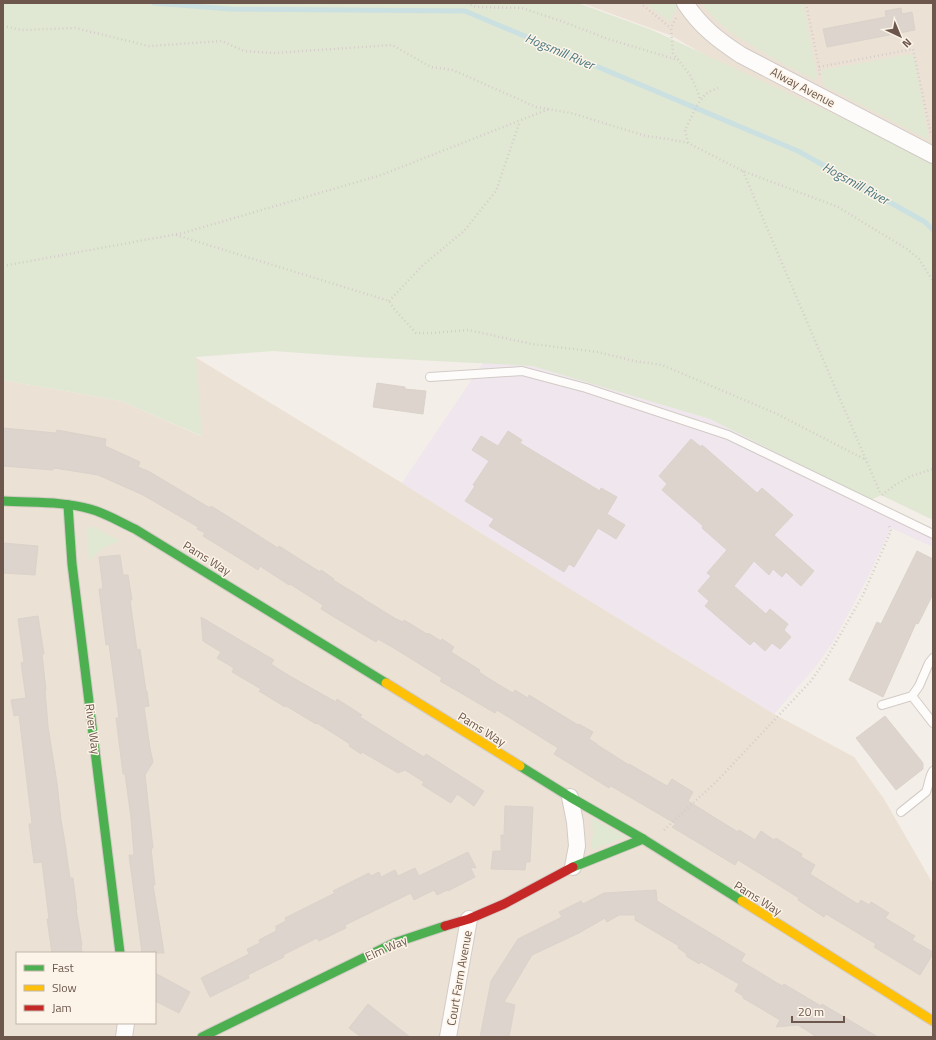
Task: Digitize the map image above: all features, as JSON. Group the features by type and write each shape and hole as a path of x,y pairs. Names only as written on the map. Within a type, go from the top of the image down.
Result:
{"street":[{"name":"Alway Avenue","path":"681,9 691,12 705,28 741,55 931,154"},
{"name":"Pams Way","path":"3,501 68,505 89,509 135,529 570,797 646,842 933,1021"},
{"name":"River Way","path":"68,505 72,564 120,952"},
{"path":"570,797 575,822 576,840 573,867"},
{"name":"Elm Way","path":"202,1037 394,943 433,929 469,920 504,904 573,867 646,842"},
{"name":"Court Farm Avenue","path":"448,1037 469,920"},
{"path":"124,1037 126,1024"}],"lane":[{"path":"430,377 522,371 586,388 728,435 933,534"},
{"path":"882,704 912,696 919,686 929,663 933,658"},
{"path":"912,696 933,723"},
{"path":"901,812 926,792 933,771"}],"path":[{"path":"467,3 476,7 522,8 608,38 678,60"},
{"path":"640,3 671,28"},
{"path":"806,3 819,67 820,84 815,94"},
{"path":"681,9 671,28 673,53 690,75 700,100"},
{"path":"3,26 22,30 75,28 149,46 222,41 244,51 274,53 392,45 432,67 453,70 536,107 572,113 646,136 688,143 743,171 838,207 907,249 919,260 933,281"},
{"path":"819,67 913,50 931,138 931,154"},
{"path":"688,143 685,130 700,100 709,92 718,88"},
{"path":"3,266 176,235 381,175 550,109"},
{"path":"389,301 422,266 464,232 496,191 520,121"},
{"path":"646,842 658,834 716,782 811,681 825,661 863,595 891,531 882,509 881,495 743,171"},
{"path":"176,235 389,301 394,310 416,333 468,330 532,344 598,352 634,361 662,365 775,414 866,460"},
{"path":"881,495 911,476 933,469"},
{"path":"881,495 888,498"}],"shaded area":[{"path":"582,3 933,3 933,188 672,36"},
{"path":"195,357 402,483 551,577 774,714 854,757 884,799 933,884 933,1037 3,1037 3,380 121,401 201,436"},
{"path":"483,363 532,366 710,419 933,530 933,547 891,528 867,579 833,642 817,665 774,714 551,577 402,483"}],"green space":[{"path":"3,3 578,3 652,30 933,160 933,520 881,495 871,500 710,419 532,366 273,351 196,357 202,436 121,401 3,380"},
{"path":"645,3 679,3 670,22"},
{"path":"701,3 803,3 817,75 816,81 778,61 733,34 716,20"},
{"path":"912,54 914,57 929,140 823,85 822,71 827,69"},
{"path":"92,526 120,541 103,548 89,561 86,529"},
{"path":"592,818 626,837 591,850 593,833"}],"building":[{"path":"901,8 902,14 912,12 915,30 827,47 823,29 886,17 885,11"},
{"path":"377,383 405,387 405,389 426,391 423,414 373,407"},
{"path":"3,428 56,433 57,430 106,439 105,446 140,462 138,467 150,472 210,508 211,506 278,548 279,546 320,572 321,570 334,579 333,580 396,619 403,622 404,620 441,641 442,639 454,647 451,652 480,670 479,672 496,683 513,693 515,690 528,698 529,695 578,725 579,724 593,732 589,739 629,765 667,786 672,779 693,792 688,801 738,832 739,830 755,840 761,831 774,840 776,838 802,854 801,857 815,865 810,874 858,904 861,900 869,905 871,902 889,913 885,918 915,936 912,940 933,952 933,954 920,975 874,947 876,944 826,914 824,917 798,900 799,898 738,860 735,865 672,827 676,824 611,786 609,788 554,754 558,748 497,710 495,713 440,681 442,678 397,650 378,639 376,642 334,617 321,609 323,605 260,566 258,570 203,536 205,533 197,529 198,527 143,495 98,475 54,468 53,470 3,466"},
{"path":"508,431 522,440 520,443 600,491 601,488 617,497 607,514 625,525 616,539 598,528 574,567 569,564 564,572 489,526 494,519 465,501 475,486 473,485 489,461 472,450 481,436 498,446"},
{"path":"691,439 701,447 702,445 757,493 762,488 793,515 774,535 814,571 801,586 786,572 782,577 773,569 769,575 754,561 734,586 766,614 770,609 788,624 784,630 791,637 780,649 772,643 765,651 754,641 750,645 705,606 709,601 698,591 711,576 707,573 727,550 702,528 703,526 662,490 667,484 659,476"},
{"path":"3,543 38,546 35,575 3,573"},
{"path":"917,551 933,559 933,594 918,624 916,623 883,697 849,680 877,622 881,624"},
{"path":"120,555 123,575 128,575 137,650 140,649 149,706 144,707 153,762 145,775 153,848 151,848 155,885 153,885 164,953 142,952 129,855 134,855 131,818 125,774 123,774 116,718 119,718 109,644 106,645 99,589 103,589 99,557"},
{"path":"38,616 44,654 42,654 48,726 70,878 73,878 82,952 52,952 47,919 49,919 42,862 34,863 29,824 32,824 19,715 14,716 11,700 26,698 21,663 24,662 18,619"},
{"path":"201,617 274,660 271,664 288,675 336,702 337,699 362,715 360,717 406,746 424,757 426,754 484,791 474,806 457,794 451,803 422,785 424,782 405,770 398,773 362,752 361,754 349,746 350,744 317,723 316,724 286,706 285,707 259,691 261,689 232,672 234,668 217,658 221,652 203,641"},
{"path":"885,716 923,763 923,769 896,790 856,738"},
{"path":"505,806 533,807 530,862 526,862 525,870 491,869 493,851 501,851 501,835 504,835"},
{"path":"468,852 476,868 470,867 475,877 437,895 434,890 414,900 411,893 345,925 346,928 319,941 317,938 283,955 284,957 248,975 249,978 210,997 201,978 249,954 247,949 260,943 259,940 276,931 276,926 286,921 285,918 335,893 333,891 369,873 371,876 379,872 381,877 395,870 398,876 415,868 419,876"},
{"path":"656,890 657,901 745,954 741,961 782,986 784,984 821,1006 822,1004 878,1037 817,1037 798,1025 776,1027 780,1020 743,998 743,996 735,991 739,984 701,962 699,964 686,956 687,954 678,948 679,946 635,920 635,915 619,915 607,922 605,918 579,933 532,955 504,1002 515,1005 509,1037 480,1037 491,981 518,939 562,917 559,912 581,901 583,904 604,893"},
{"path":"156,974 190,992 179,1013 156,1002"},
{"path":"368,1004 410,1037 361,1037 349,1028"}],"waterway":[{"name":"Hogsmill River","path":"154,3 230,9 465,11 798,151 925,222 933,230"}],"traffic: fast":[{"path":"3,501 79,506 112,518 135,529 386,683"},
{"path":"68,505 72,564 120,952"},
{"path":"520,766 643,839 742,901"},
{"path":"573,867 643,839"},
{"path":"202,1037 394,943 445,926"}],"traffic: slow":[{"path":"386,683 520,766"},
{"path":"742,901 933,1021"}],"traffic: jam":[{"path":"445,926 469,919 504,904 573,867"}]}
